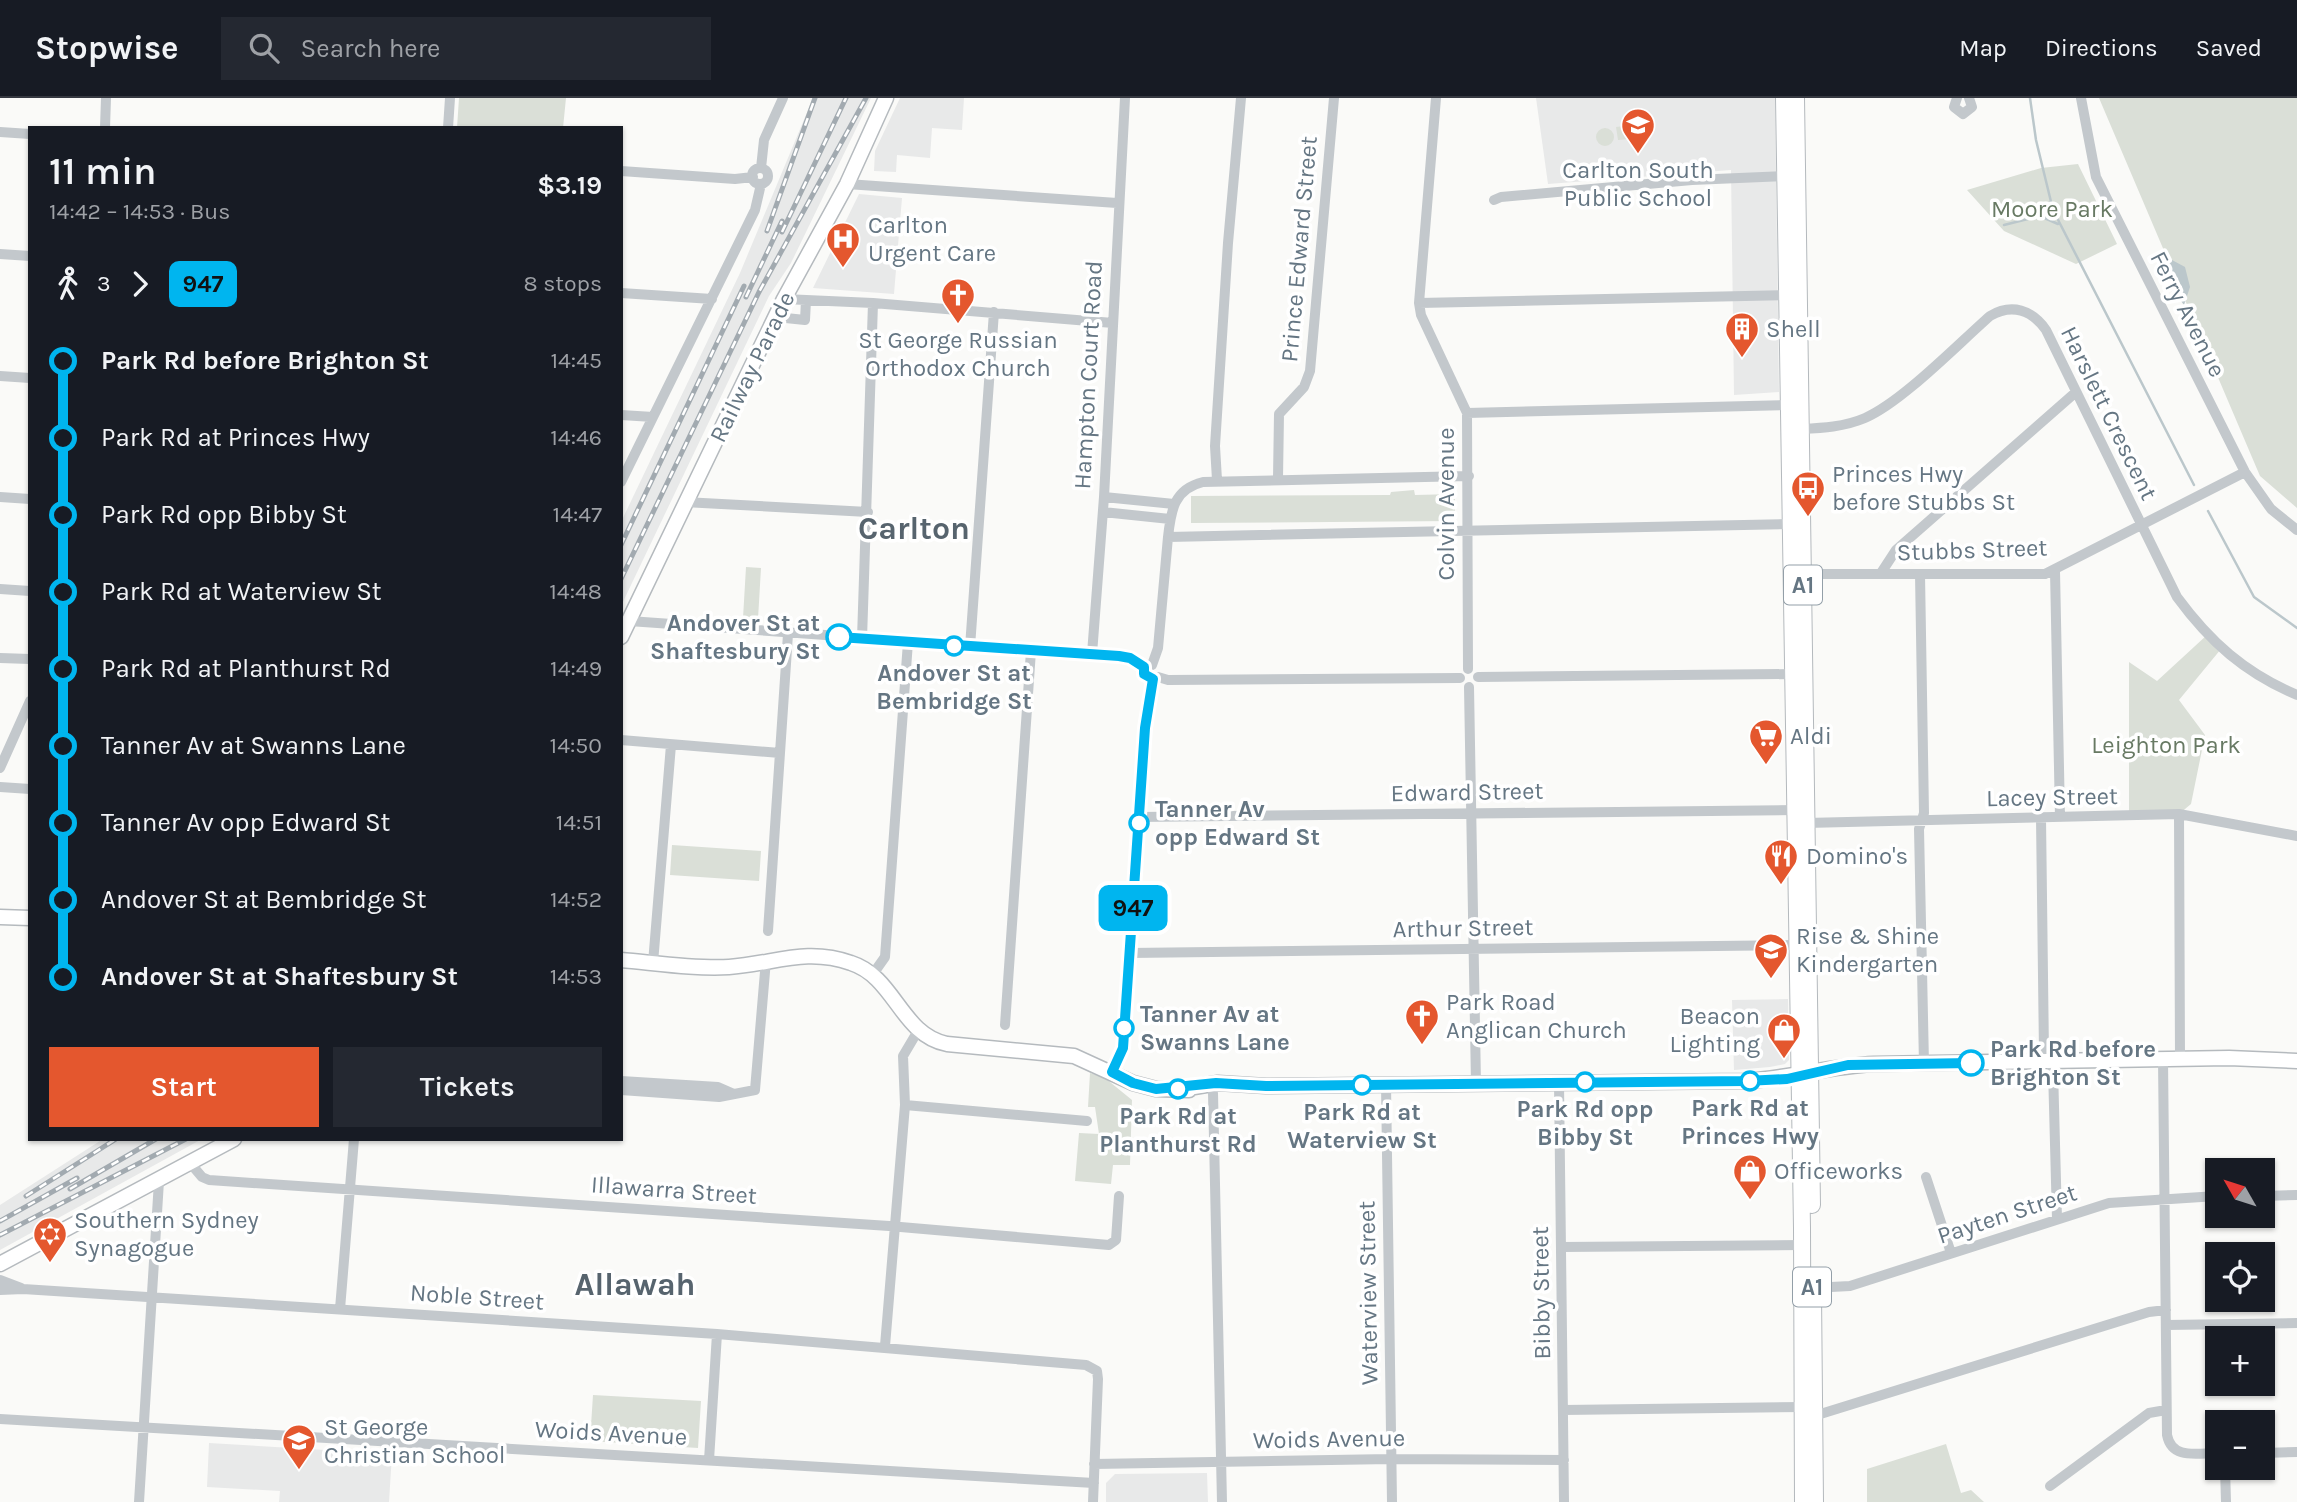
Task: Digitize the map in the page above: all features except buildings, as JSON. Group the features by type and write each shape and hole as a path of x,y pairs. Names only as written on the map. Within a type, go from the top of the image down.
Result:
{"highway":[{"name":"A1","path":"1784,98 1797,944 1812,1288 1803,1502"},
{"name":"A1","path":"1796,98 1806,823 1802,1245 1808,1412 1815,1502"}],"main road":[{"name":"Railway Parade","path":"623,634 684,502 784,299 847,184 886,98"},
{"path":"0,917 28,918"},
{"path":"623,960 728,967 794,956 840,960 873,974 919,1029 941,1043 1063,1054 1084,1059 1147,1087 1217,1090 1266,1086 1746,1081 1848,1065 2180,1058 2297,1062"},
{"path":"0,1264 231,1141"}],"street":[{"path":"105,126 106,98"},
{"path":"448,126 450,98"},
{"path":"623,478 755,210 764,140 783,98"},
{"name":"Hampton Court Road","path":"1092,654 1104,497 1117,203 1125,98"},
{"path":"1217,480 1215,446 1227,256 1241,98"},
{"name":"Prince Edward Street","path":"1278,478 1279,414 1304,387 1310,371 1334,98"},
{"name":"Colvin Avenue","path":"1436,98 1419,303 1467,413 1469,476 1464,673"},
{"path":"1957,98 1954,107 1963,114 1972,107 1969,98"},
{"name":"Ferry Avenue","path":"2081,98 2096,177 2245,472 2271,509 2297,530"},
{"path":"0,132 28,134"},
{"path":"623,172 757,180"},
{"path":"1494,200 1514,195 1692,180 1786,176"},
{"path":"847,184 1117,203"},
{"path":"0,254 28,256"},
{"path":"623,293 712,299"},
{"path":"1419,303 1787,295"},
{"path":"784,299 873,303 1113,323"},
{"path":"776,317 805,320 806,300"},
{"path":"862,639 873,303"},
{"name":"Harslett Crescent","path":"1801,429 1834,427 1866,418 1897,397 1990,316 2006,309 2024,310 2040,321 2166,579 2207,635 2246,668 2297,695"},
{"path":"970,647 994,313"},
{"path":"0,376 28,378"},
{"path":"1881,573 1896,550 2076,392"},
{"path":"1467,413 1789,405"},
{"path":"623,415 653,417"},
{"name":"Stubbs Street","path":"1802,574 2034,574 2055,571 2245,472"},
{"path":"1469,476 1217,480 1186,488 1174,503 1170,519 1158,648 1144,674 1168,680 1464,673 1478,677 1793,674"},
{"path":"0,497 28,499"},
{"path":"1104,497 1174,503"},
{"path":"684,502 868,512"},
{"path":"1102,512 1170,519"},
{"path":"1168,537 1467,533 1791,524"},
{"path":"2055,571 2060,817"},
{"path":"1920,575 1922,821 1919,829 1924,1064"},
{"path":"0,590 28,591"},
{"path":"629,621 1092,654 1130,658 1148,666"},
{"path":"768,930 788,634"},
{"path":"873,974 885,957 908,642"},
{"path":"1005,1025 1031,651"},
{"path":"0,658 28,659"},
{"path":"1464,673 1461,684 1469,687 1475,685 1478,677"},
{"path":"1112,1072 1123,1048 1146,716 1155,678"},
{"path":"1469,687 1475,1084"},
{"path":"0,768 28,705"},
{"path":"623,740 779,753"},
{"path":"653,962 671,745"},
{"path":"0,787 28,789"},
{"name":"Edward Street","path":"1140,817 1795,810"},
{"path":"2179,814 2180,1058"},
{"name":"Lacey Street","path":"1806,823 2179,814 2297,836"},
{"path":"2041,818 2044,1054 2053,1069 2057,1219"},
{"name":"Arthur Street","path":"1130,953 1797,944"},
{"path":"623,1090 719,1097 755,1090 766,960"},
{"path":"885,1346 905,1105 903,1056 919,1029"},
{"path":"2163,1059 2166,1435 2171,1447 2181,1453 2205,1453"},
{"path":"623,1080 718,1087 734,1094"},
{"name":"Bibby Street","path":"1559,1083 1564,1502"},
{"name":"Waterview Street","path":"1386,1084 1392,1502"},
{"path":"1217,1090 1222,1502"},
{"path":"905,1105 1087,1121"},
{"path":"340,1309 354,1141"},
{"name":"Illawarra Street","path":"191,1164 202,1177 209,1180 896,1227 1109,1245 1116,1240 1119,1196"},
{"path":"1926,1177 1951,1254"},
{"path":"139,1502 159,1181"},
{"path":"2275,1195 2297,1195"},
{"name":"Payten Street","path":"1812,1288 1850,1286 2109,1203 2205,1196"},
{"path":"1562,1247 1802,1245"},
{"name":"Noble Street","path":"0,1280 23,1289"},
{"name":"Noble Street","path":"0,1290 150,1296 717,1334 885,1346 1094,1368 1098,1379 1094,1464"},
{"path":"1563,1410 1808,1412 2148,1312 2166,1310"},
{"path":"2166,1325 2297,1322"},
{"path":"709,1460 717,1334"},
{"path":"2050,1486 2149,1413 2166,1410"},
{"name":"Woids Avenue","path":"0,1419 1094,1483"},
{"path":"2275,1453 2297,1452"},
{"name":"Woids Avenue","path":"1094,1464 1391,1458 1564,1460"},
{"path":"1093,1502 1094,1464"},
{"path":"2225,1480 2226,1502"}],"shaded area":[{"path":"813,98 871,98 791,263 769,296 623,602 623,518 740,273"},
{"path":"900,98 964,98 962,130 932,128 930,158 897,155 896,172 874,171 875,151"},
{"path":"1536,98 1775,98 1779,392 1734,395 1731,170 1548,184"},
{"path":"859,194 902,198 894,294 813,288"},
{"path":"2172,260 2185,267 2190,287 2184,305 2169,285 2167,263"},
{"path":"1788,999 1789,1060 1785,1064 1770,1067 1734,1070 1732,1000"},
{"path":"100,1141 198,1141 0,1250 0,1205"},
{"name":"St George Christian School","path":"209,1443 392,1454 389,1502 279,1502 280,1491 207,1487"},
{"path":"1207,1473 1208,1502 1106,1502 1106,1483 1115,1474"}],"green space":[{"path":"459,98 566,98 563,126 457,126"},
{"path":"2099,98 2297,98 2297,508 2260,476"},
{"path":"1640,124 1641,138 1618,140 1616,127"},
{"path":"1605,128 1611,131 1614,137 1611,143 1605,146 1599,143 1596,137 1599,131"},
{"name":"Moore Park","path":"2078,164 2117,244 2076,264 2004,231 1967,190 2041,168"},
{"path":"1414,490 1415,495 1455,494 1455,521 1191,523 1191,496 1390,495 1391,492"},
{"path":"746,567 761,568 758,619 743,618"},
{"name":"Leighton Park","path":"2207,635 2221,649 2179,700 2205,735 2191,804 2179,814 2129,816 2129,662 2157,681"},
{"path":"672,845 761,851 759,881 670,875"},
{"path":"1090,1073 1105,1078 1132,1100 1130,1165 1113,1165 1111,1184 1075,1181 1079,1133 1099,1134 1095,1107 1088,1107"},
{"path":"593,1395 701,1401 698,1448 590,1441"},
{"path":"1946,1444 1961,1493 1971,1490 1984,1502 1867,1502 1867,1469"}],"waterway":[{"path":"2030,98 2036,140 2053,210 2194,485"},
{"path":"2004,225 2040,216 2058,224"},
{"path":"2208,511 2254,597 2297,628"}],"railway":[{"path":"767,231 815,98"},
{"path":"782,232 846,98"},
{"path":"623,575 759,292 866,98"},
{"path":"746,297 782,221"},
{"path":"623,541 744,286"},
{"path":"26,1196 113,1141"},
{"path":"70,1189 153,1141"},
{"path":"0,1235 182,1141"},
{"path":"0,1221 77,1178"}],"bus line":[{"name":"947","path":"839,637 1119,656 1140,663 1144,667 1144,674 1153,679 1149,690 1145,728 1123,1048 1112,1072 1133,1083 1156,1089 1182,1089 1216,1083 1266,1086 1746,1081 1787,1079 1848,1065 1971,1063"}],"place":[{"name":"Carlton South Public School","path":"1638,155"},
{"name":"Carlton Urgent Care","path":"843,269"},
{"name":"St George Russian Orthodox Church","path":"958,325"},
{"name":"Shell","path":"1742,359"},
{"name":"Princes Hwy before Stubbs St","path":"1808,518"},
{"name":"Andover St at Shaftesbury St","path":"839,637"},
{"name":"Andover St at Bembridge St","path":"954,646"},
{"name":"Aldi","path":"1766,766"},
{"name":"Tanner Av opp Edward St","path":"1139,823"},
{"name":"Domino's","path":"1781,886"},
{"name":"Rise & Shine Kindergarten","path":"1771,980"},
{"name":"Tanner Av at Swanns Lane","path":"1124,1028"},
{"name":"Park Road Anglican Church","path":"1422,1046"},
{"name":"Beacon Lighting","path":"1784,1060"},
{"name":"Park Rd before Brighton St","path":"1971,1063"},
{"name":"Park Rd at Princes Hwy","path":"1750,1081"},
{"name":"Park Rd opp Bibby St","path":"1585,1082"},
{"name":"Park Rd at Waterview St","path":"1362,1085"},
{"name":"Park Rd at Planthurst Rd","path":"1178,1089"},
{"name":"Officeworks","path":"1750,1201"},
{"name":"Southern Sydney Synagogue","path":"50,1264"},
{"name":"St George Christian School","path":"299,1471"}],"district":[{"name":"Carlton","path":"914,528"},
{"name":"Allawah","path":"635,1284"}]}
